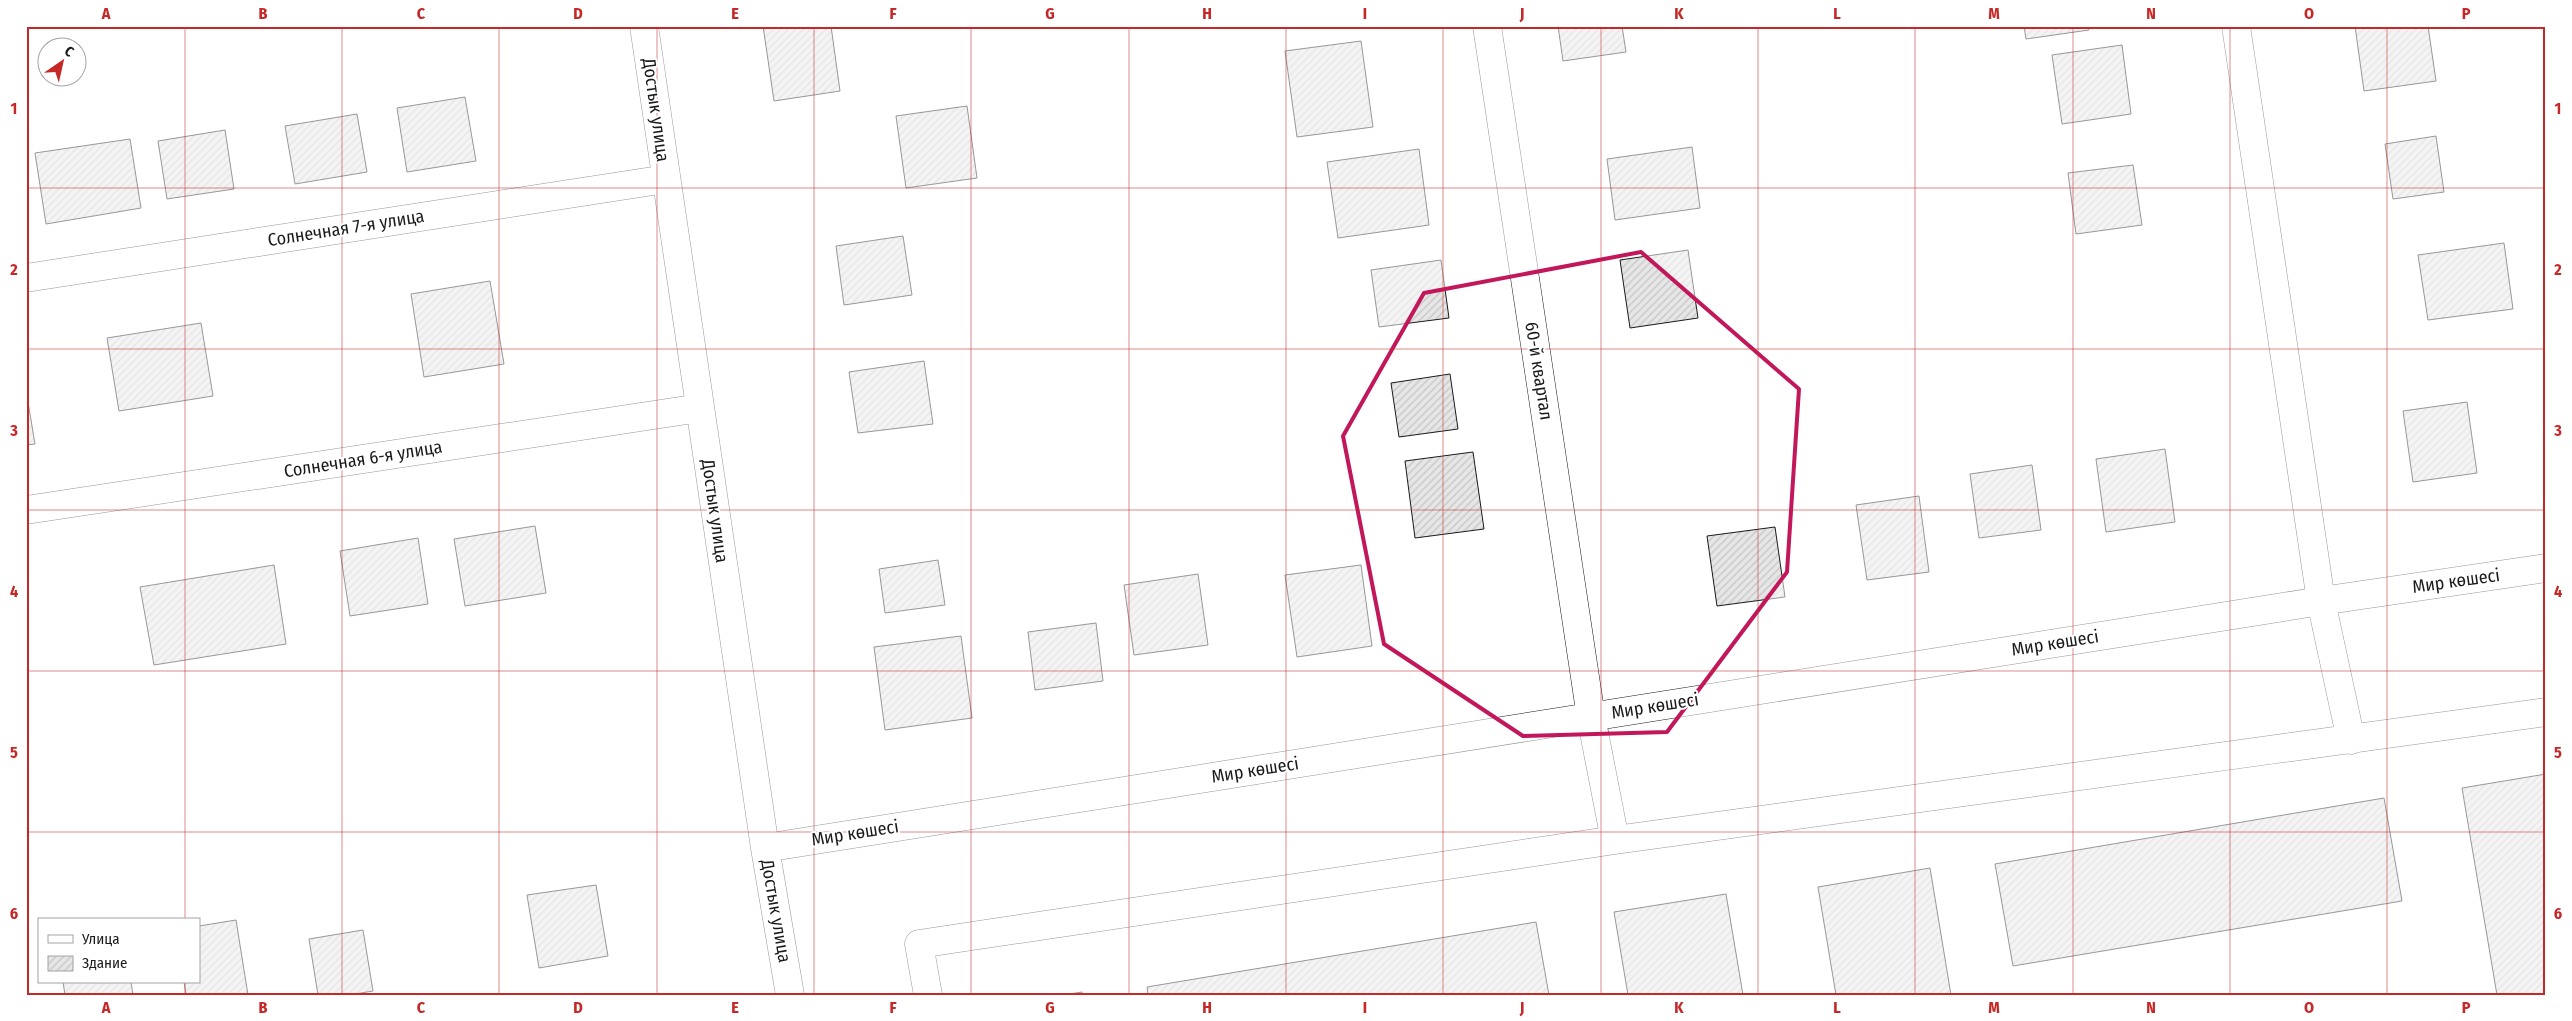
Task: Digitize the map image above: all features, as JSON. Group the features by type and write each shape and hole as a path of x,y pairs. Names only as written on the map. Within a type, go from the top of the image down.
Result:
{"street":[{"name":"Достык улица","path":"644,26 765,848 790,995"},
{"name":"60-й квартал","path":"1487,26 1591,716 1615,840"},
{"path":"2236,26 2321,601 2351,740"},
{"name":"Солнечная 7-я улица","path":"26,278 666,179"},
{"name":"Солнечная 6-я улица","path":"26,510 700,408"},
{"name":"Мир көшесі","path":"765,848 2321,601 2546,568"},
{"path":"928,995 919,944 1615,840 2546,712"}],"highlighted area":[{"path":"1641,252 1799,389 1787,572 1667,732 1523,736 1384,644 1343,436 1424,293"}],"building":[{"path":"763,26 831,26 840,91 774,101"},
{"path":"1558,26 1622,26 1626,52 1563,61"},
{"path":"2024,26 2089,26 2089,30 2026,39"},
{"path":"2355,26 2428,26 2436,81 2364,91"},
{"path":"1361,41 1373,127 1297,137 1285,51"},
{"path":"2122,45 2131,114 2062,124 2052,55"},
{"path":"465,97 476,161 407,172 397,108"},
{"path":"967,106 977,178 906,188 896,116"},
{"path":"357,114 367,172 295,184 285,126"},
{"path":"225,130 234,189 167,199 158,141"},
{"path":"2436,136 2444,192 2393,199 2385,144"},
{"path":"130,139 141,208 46,224 35,153"},
{"path":"1692,147 1700,208 1615,220 1607,159"},
{"path":"1419,149 1429,225 1338,238 1327,162"},
{"path":"2133,165 2142,225 2076,234 2068,173"},
{"path":"903,236 912,295 844,305 836,246"},
{"path":"2504,243 2513,309 2428,320 2418,255"},
{"path":"1688,250 1698,318 1630,328 1620,260"},
{"path":"1441,260 1449,318 1379,327 1371,270"},
{"path":"490,281 504,364 424,377 411,294"},
{"path":"201,323 213,396 119,411 107,338"},
{"path":"924,361 933,424 858,433 849,372"},
{"path":"1450,374 1458,429 1399,437 1391,383"},
{"path":"26,390 35,444 26,445"},
{"path":"2467,402 2477,473 2413,482 2403,411"},
{"path":"2165,449 2175,522 2106,532 2096,459"},
{"path":"1473,452 1484,529 1415,538 1405,461"},
{"path":"2032,465 2041,530 1979,538 1970,474"},
{"path":"1919,496 1929,572 1867,580 1856,505"},
{"path":"535,526 546,593 465,606 454,539"},
{"path":"1775,527 1785,597 1717,606 1707,536"},
{"path":"418,538 428,604 350,616 340,551"},
{"path":"938,560 945,605 885,613 879,569"},
{"path":"274,565 286,644 154,665 140,587"},
{"path":"1361,565 1372,646 1297,657 1285,575"},
{"path":"1198,574 1208,645 1134,655 1124,585"},
{"path":"1096,623 1103,681 1035,690 1028,632"},
{"path":"961,636 972,718 885,730 874,647"},
{"path":"2546,774 2546,995 2497,995 2462,788"},
{"path":"2384,798 2402,901 2013,966 1995,864"},
{"path":"1930,868 1951,995 1836,995 1818,887"},
{"path":"596,885 608,956 539,968 527,895"},
{"path":"1726,894 1743,995 1628,995 1614,912"},
{"path":"236,920 248,995 186,995 184,984 200,984 200,926"},
{"path":"1536,922 1549,995 1148,995 1147,987"},
{"path":"363,930 373,991 349,995 318,995 309,939"},
{"path":"63,984 131,984 133,995 65,995"},
{"path":"1082,992 1083,995 1063,995"}]}
